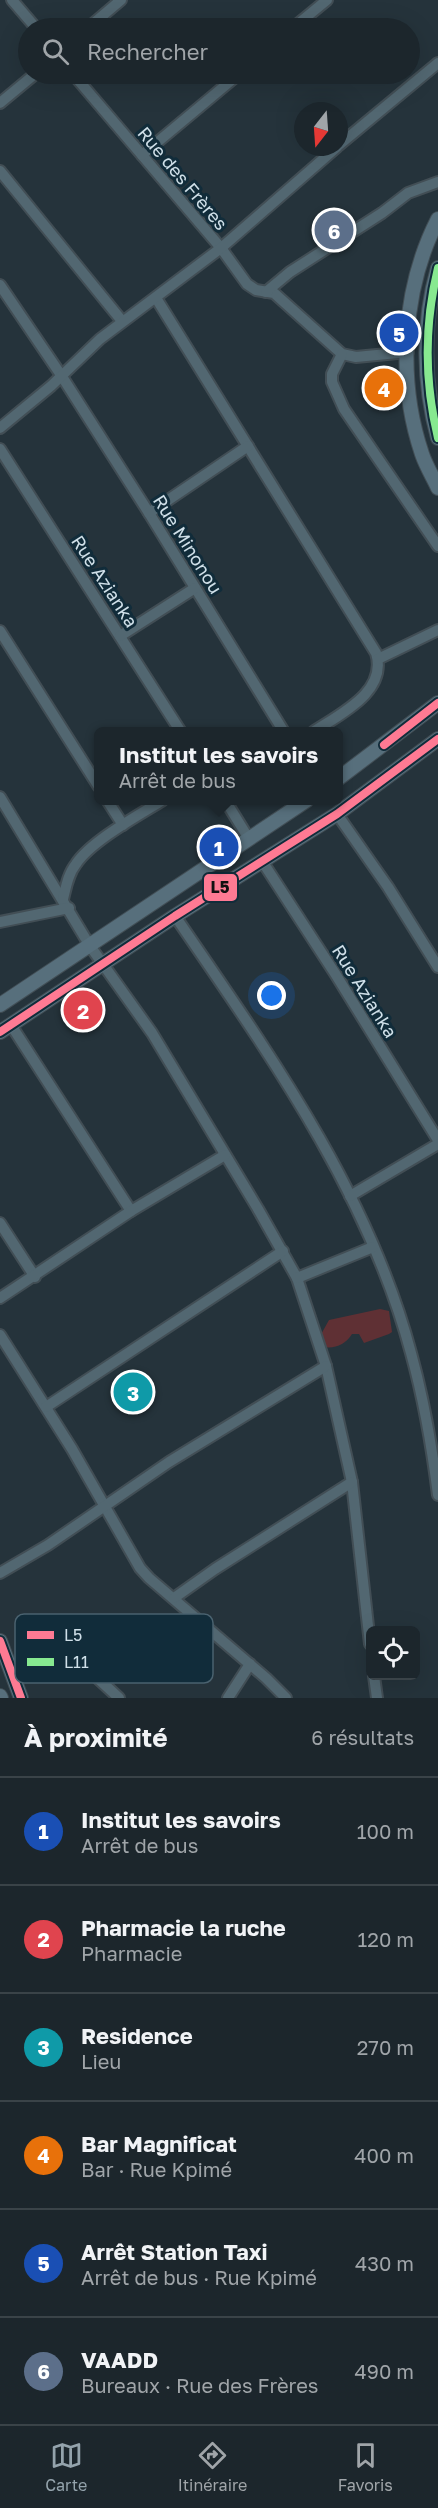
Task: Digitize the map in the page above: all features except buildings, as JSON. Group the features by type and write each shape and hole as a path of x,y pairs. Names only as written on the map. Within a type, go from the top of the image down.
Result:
{"main road":[{"path":"438,219 417,275 410,309 408,352 414,425 423,456 438,488"},
{"path":"438,268 428,315 426,352 429,391 438,438"},
{"path":"343,775 438,703"},
{"path":"6,1029 175,916 337,814 437,743"},
{"path":"0,1005 301,805"},
{"path":"0,1641 15,1682"},
{"path":"15,1683 21,1698"}],"street":[{"path":"12,0 27,18"},
{"path":"100,18 121,0"},
{"path":"305,18 327,0"},
{"path":"420,78 438,63"},
{"path":"0,103 23,84"},
{"name":"Rue des Frères","path":"82,84 221,248 247,284 256,290 270,293 342,354"},
{"path":"142,155 227,84"},
{"path":"348,138 413,84"},
{"path":"0,428 100,339 221,248 327,156"},
{"path":"0,171 122,321"},
{"path":"270,293 290,272 382,213 408,193 438,182"},
{"name":"Rue Minonou","path":"0,285 61,375 149,513 279,727"},
{"path":"156,298 378,659 375,679 367,693 321,727"},
{"path":"408,352 356,357 342,354 332,374 332,382 344,409 438,546"},
{"path":"149,513 249,446"},
{"name":"Rue Azianka","path":"0,449 178,727"},
{"path":"120,636 195,588"},
{"path":"378,659 438,630"},
{"path":"0,631 94,779"},
{"path":"0,797 90,946 152,1033 297,1278 326,1366 352,1482 368,1626"},
{"path":"110,805 123,825"},
{"path":"66,903 67,882 75,864 123,825 156,805"},
{"path":"228,805 249,838"},
{"path":"337,814 437,963"},
{"name":"Rue Azianka","path":"262,861 336,975 438,1142"},
{"path":"0,922 66,903"},
{"path":"175,916 292,1089 350,1196 373,1247 411,1353 436,1463 438,1495"},
{"path":"6,1029 131,1211"},
{"path":"350,1196 438,1142"},
{"path":"0,1298 35,1277 131,1211 225,1155"},
{"path":"0,1223 35,1277"},
{"path":"297,1278 373,1247"},
{"path":"45,1407 283,1251"},
{"path":"0,1335 140,1568 192,1614"},
{"path":"0,1573 48,1545 170,1462 326,1366"},
{"path":"174,1598 215,1569 352,1482"},
{"path":"213,1632 286,1698"},
{"path":"228,1698 250,1664"},
{"path":"375,1680 377,1698"},
{"path":"103,1683 119,1698"}],"shaded area":[{"path":"380,1309 389,1311 392,1332 364,1343 359,1334 352,1334 340,1345 324,1347 319,1338 329,1320"}],"transit line":[{"name":"L11","path":"438,268 428,332 428,374 438,438"},
{"name":"L5","path":"384,745 438,703"},
{"name":"L5","path":"0,1032 175,916 337,814 438,739"},
{"name":"L5","path":"0,1641 15,1682"},
{"name":"L5","path":"15,1683 21,1698"}],"place":[{"name":"VAADD","path":"334,230"},
{"name":"Arrêt Station Taxi","path":"399,333"},
{"name":"Bar Magnificat","path":"384,388"},
{"name":"Institut les savoirs","path":"219,847"},
{"name":"Pharmacie la ruche","path":"83,1010"},
{"name":"Residence","path":"133,1392"}]}
